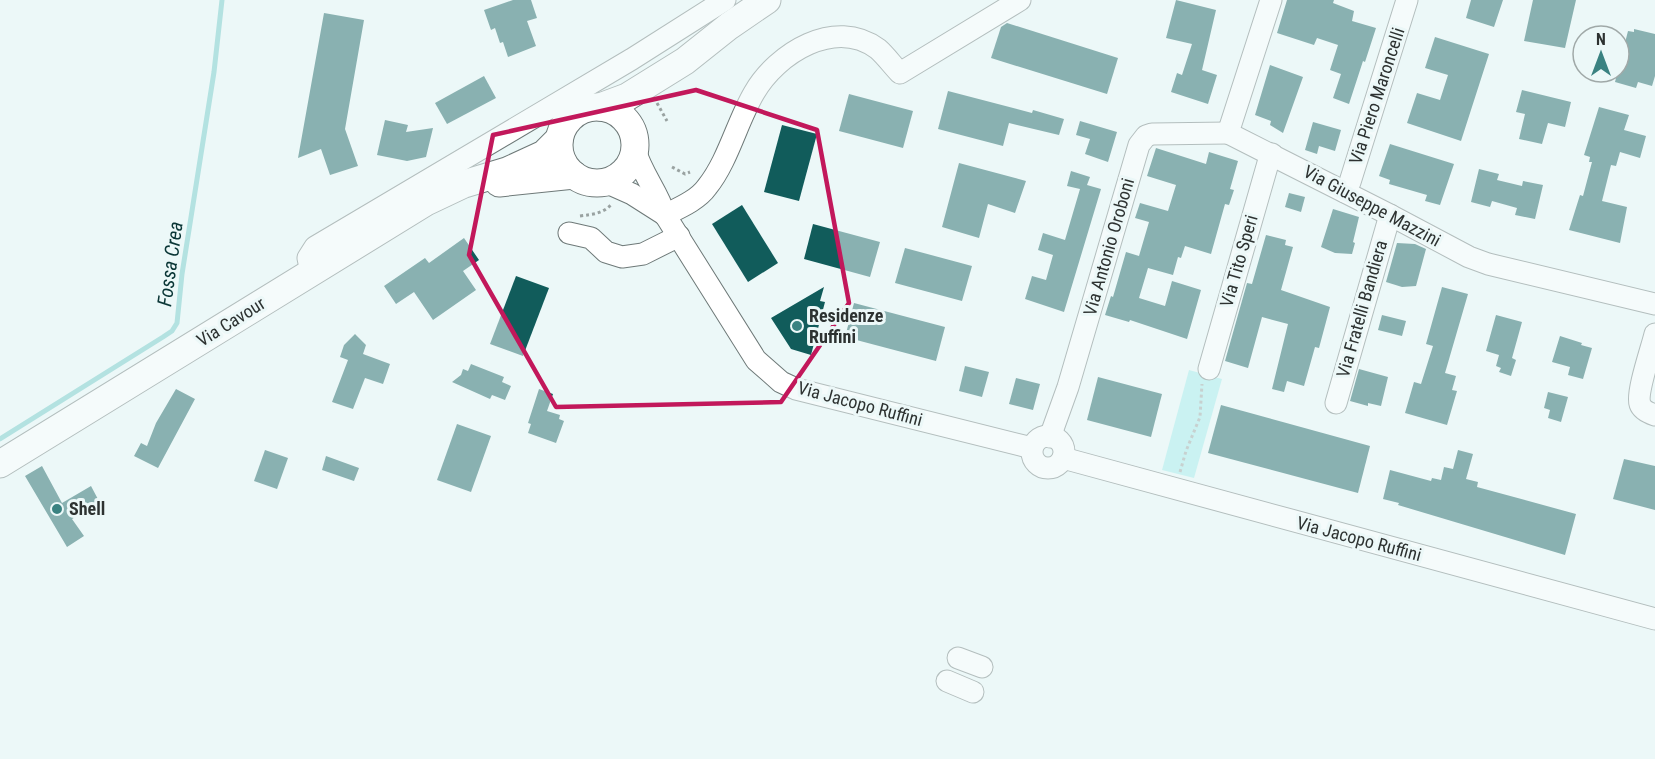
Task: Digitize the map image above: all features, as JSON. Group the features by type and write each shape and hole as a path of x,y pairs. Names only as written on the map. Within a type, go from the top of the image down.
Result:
{"main road":[{"path":"600,107 627,97 685,61 729,26 767,0"},
{"path":"634,141 628,123 621,115 611,109 589,107 569,118 563,128 559,139 561,159 574,175 583,181 594,183 609,193 616,178 632,162 634,141 644,104 685,61"},
{"name":"Via Cavour","path":"0,464 426,202 464,184 507,171 544,154 559,139"},
{"name":"Via Cavour","path":"464,184 504,183 574,175"}],"street":[{"path":"311,272 308,258 315,247 632,60 725,0"},
{"path":"1228,133 1272,0"},
{"name":"Via Piero Maroncelli","path":"1345,192 1407,0"},
{"path":"665,215 708,187 754,93 769,72 782,60 805,45 825,38 843,37 858,40 878,49 900,73 1027,2"},
{"name":"Via Giuseppe Mazzini","path":"1228,133 1469,257 1488,264 1655,304"},
{"name":"Via Antonio Oroboni","path":"1041,443 1068,387 1139,145 1146,136 1152,134 1228,133"},
{"name":"Via Jacopo Ruffini","path":"634,141 649,183 660,200 665,215 756,360 781,382 796,389 1041,443 1058,440 1062,445 1063,458 1655,619"},
{"name":"Via Tito Speri","path":"1209,369 1272,154"},
{"name":"Via Jacopo Ruffini","path":"609,193 632,194 665,215"},
{"name":"Via Fratelli Bandiera","path":"1336,403 1390,215"},
{"path":"573,225 606,252 622,257 643,254 679,236"},
{"path":"1653,414 1640,404 1640,393 1655,334"},
{"path":"958,658 982,667"},
{"path":"947,681 973,692"}],"path":[{"path":"656,101 667,121"},
{"path":"672,167 685,174 690,172"},
{"path":"573,225 605,211 609,193"},
{"path":"1179,477 1186,451 1200,417 1202,383 1204,373 1209,369"}],"highlighted area":[{"path":"696,90 817,130 849,303 781,402 556,407 469,255 493,135"}],"shaded area":[{"path":"1189,370 1222,379 1194,478 1162,470"}],"building":[{"path":"513,0 531,0 537,18 527,21 536,46 508,57 495,28 491,30 484,10"},
{"path":"1176,0 1216,10 1202,70 1217,75 1208,104 1171,92 1177,73 1182,75 1192,44 1166,38"},
{"path":"1287,0 1334,0 1333,3 1354,11 1352,21 1376,28 1349,104 1333,98 1341,74 1330,70 1338,45 1317,38 1314,45 1277,33"},
{"path":"1471,0 1503,0 1494,27 1466,18"},
{"path":"1533,0 1576,0 1565,48 1524,41"},
{"path":"324,13 364,20 345,129 358,166 330,175 321,149 298,158"},
{"path":"1007,23 1118,58 1107,94 991,58 1001,27"},
{"path":"1634,29 1655,34 1655,76 1652,86 1638,82 1636,88 1622,84 1631,84 1631,32 1634,32"},
{"path":"1435,37 1489,54 1461,141 1407,123 1417,93 1440,100 1448,75 1425,68"},
{"path":"1270,65 1303,77 1283,133 1270,125 1271,121 1255,115"},
{"path":"484,76 496,98 447,124 435,103"},
{"path":"1522,90 1571,102 1565,127 1548,123 1542,144 1519,139 1525,114 1516,112"},
{"path":"948,91 1064,119 1059,135 1009,123 1003,146 938,129"},
{"path":"849,94 913,111 903,148 839,131"},
{"path":"1599,107 1629,115 1624,130 1646,136 1640,158 1620,152 1616,166 1611,165 1602,201 1627,207 1620,243 1569,230 1580,195 1583,196 1592,162 1589,162 1590,157 1584,155"},
{"path":"385,120 408,125 406,132 433,128 426,157 407,161 377,155"},
{"path":"1080,121 1117,132 1108,162 1085,154 1090,139 1076,135"},
{"path":"1313,122 1341,130 1335,151 1319,146 1317,154 1305,150"},
{"path":"782,125 817,134 799,201 764,192"},
{"path":"1390,144 1454,164 1440,205 1425,201 1427,195 1389,184 1390,180 1379,176"},
{"path":"1156,148 1206,164 1209,152 1238,161 1230,189 1234,190 1229,205 1225,204 1211,254 1185,246 1181,258 1178,257 1173,275 1148,268 1139,298 1165,306 1172,281 1201,290 1187,339 1130,320 1129,322 1105,315 1111,296 1113,297 1126,252 1139,256 1149,222 1135,218 1140,203 1168,211 1176,185 1147,176"},
{"path":"959,163 1026,181 1015,213 988,204 979,238 942,227"},
{"path":"1479,169 1499,174 1497,180 1522,186 1523,181 1543,185 1535,219 1515,215 1517,208 1492,201 1490,207 1471,202"},
{"path":"1071,171 1090,177 1087,185 1101,189 1064,312 1025,299 1032,276 1046,280 1053,255 1038,250 1043,233 1065,240 1080,189 1067,186"},
{"path":"1289,193 1305,197 1301,212 1285,207"},
{"path":"742,205 778,263 748,282 712,224"},
{"path":"1333,209 1359,217 1352,254 1335,253 1321,247"},
{"path":"813,224 880,242 870,277 804,259"},
{"path":"1266,235 1286,240 1285,245 1293,247 1281,290 1330,307 1319,348 1315,347 1304,386 1287,381 1284,392 1272,389 1288,324 1262,317 1248,368 1225,361 1247,283 1252,284"},
{"path":"464,238 479,260 463,271 476,290 433,320 414,292 396,304 384,286 425,258 429,263"},
{"path":"1397,243 1415,244 1426,249 1416,286 1402,287 1386,282"},
{"path":"905,248 972,266 962,301 895,283"},
{"path":"516,276 549,288 523,356 490,344"},
{"name":"Residenze Ruffini","path":"824,287 820,301 825,302 811,355 791,349 771,318"},
{"path":"1442,287 1468,294 1445,373 1456,376 1452,390 1457,391 1447,425 1405,413 1414,382 1421,384 1433,346 1426,344"},
{"path":"854,303 945,327 936,361 845,337"},
{"path":"1382,315 1406,321 1402,336 1378,330"},
{"path":"1496,315 1522,322 1512,358 1516,360 1511,376 1499,372 1501,368 1496,366 1499,355 1486,351"},
{"path":"355,334 366,345 363,354 390,364 383,384 365,378 353,409 332,402 348,360 340,357 344,345"},
{"path":"1560,336 1592,348 1583,379 1568,375 1570,367 1552,362"},
{"path":"471,364 504,377 502,382 511,386 505,400 492,395 490,399 452,382 461,375 463,369 468,371"},
{"path":"965,366 989,372 982,397 959,391"},
{"path":"1359,369 1388,377 1381,406 1368,403 1368,406 1350,401"},
{"path":"1098,377 1162,394 1151,437 1087,420"},
{"path":"1016,378 1040,384 1033,410 1009,404"},
{"path":"176,389 195,399 158,468 134,456 141,443 147,446 156,423"},
{"path":"539,389 553,394 547,411 560,415 559,419 564,421 556,443 528,433 531,424 528,423"},
{"path":"1548,392 1568,397 1561,422 1548,418 1550,410 1544,408"},
{"path":"1221,405 1370,446 1358,493 1208,453"},
{"path":"457,424 491,436 471,492 437,480"},
{"path":"265,450 288,458 277,489 254,481"},
{"path":"1458,450 1473,454 1466,479 1478,482 1477,487 1576,514 1565,555 1383,499 1390,470 1431,481 1432,478 1441,480 1444,467 1453,469"},
{"path":"326,456 359,468 354,481 322,470"},
{"path":"1624,459 1655,466 1655,510 1613,499"},
{"path":"42,466 62,503 91,486 100,503 72,519 84,536 67,547 25,476"}],"waterway":[{"name":"Fossa Crea","path":"0,439 163,337 172,331 177,323 182,274 214,72 222,0"}],"place":[{"name":"Residenze Ruffini","path":"797,326"},
{"name":"Shell","path":"57,509"}]}
